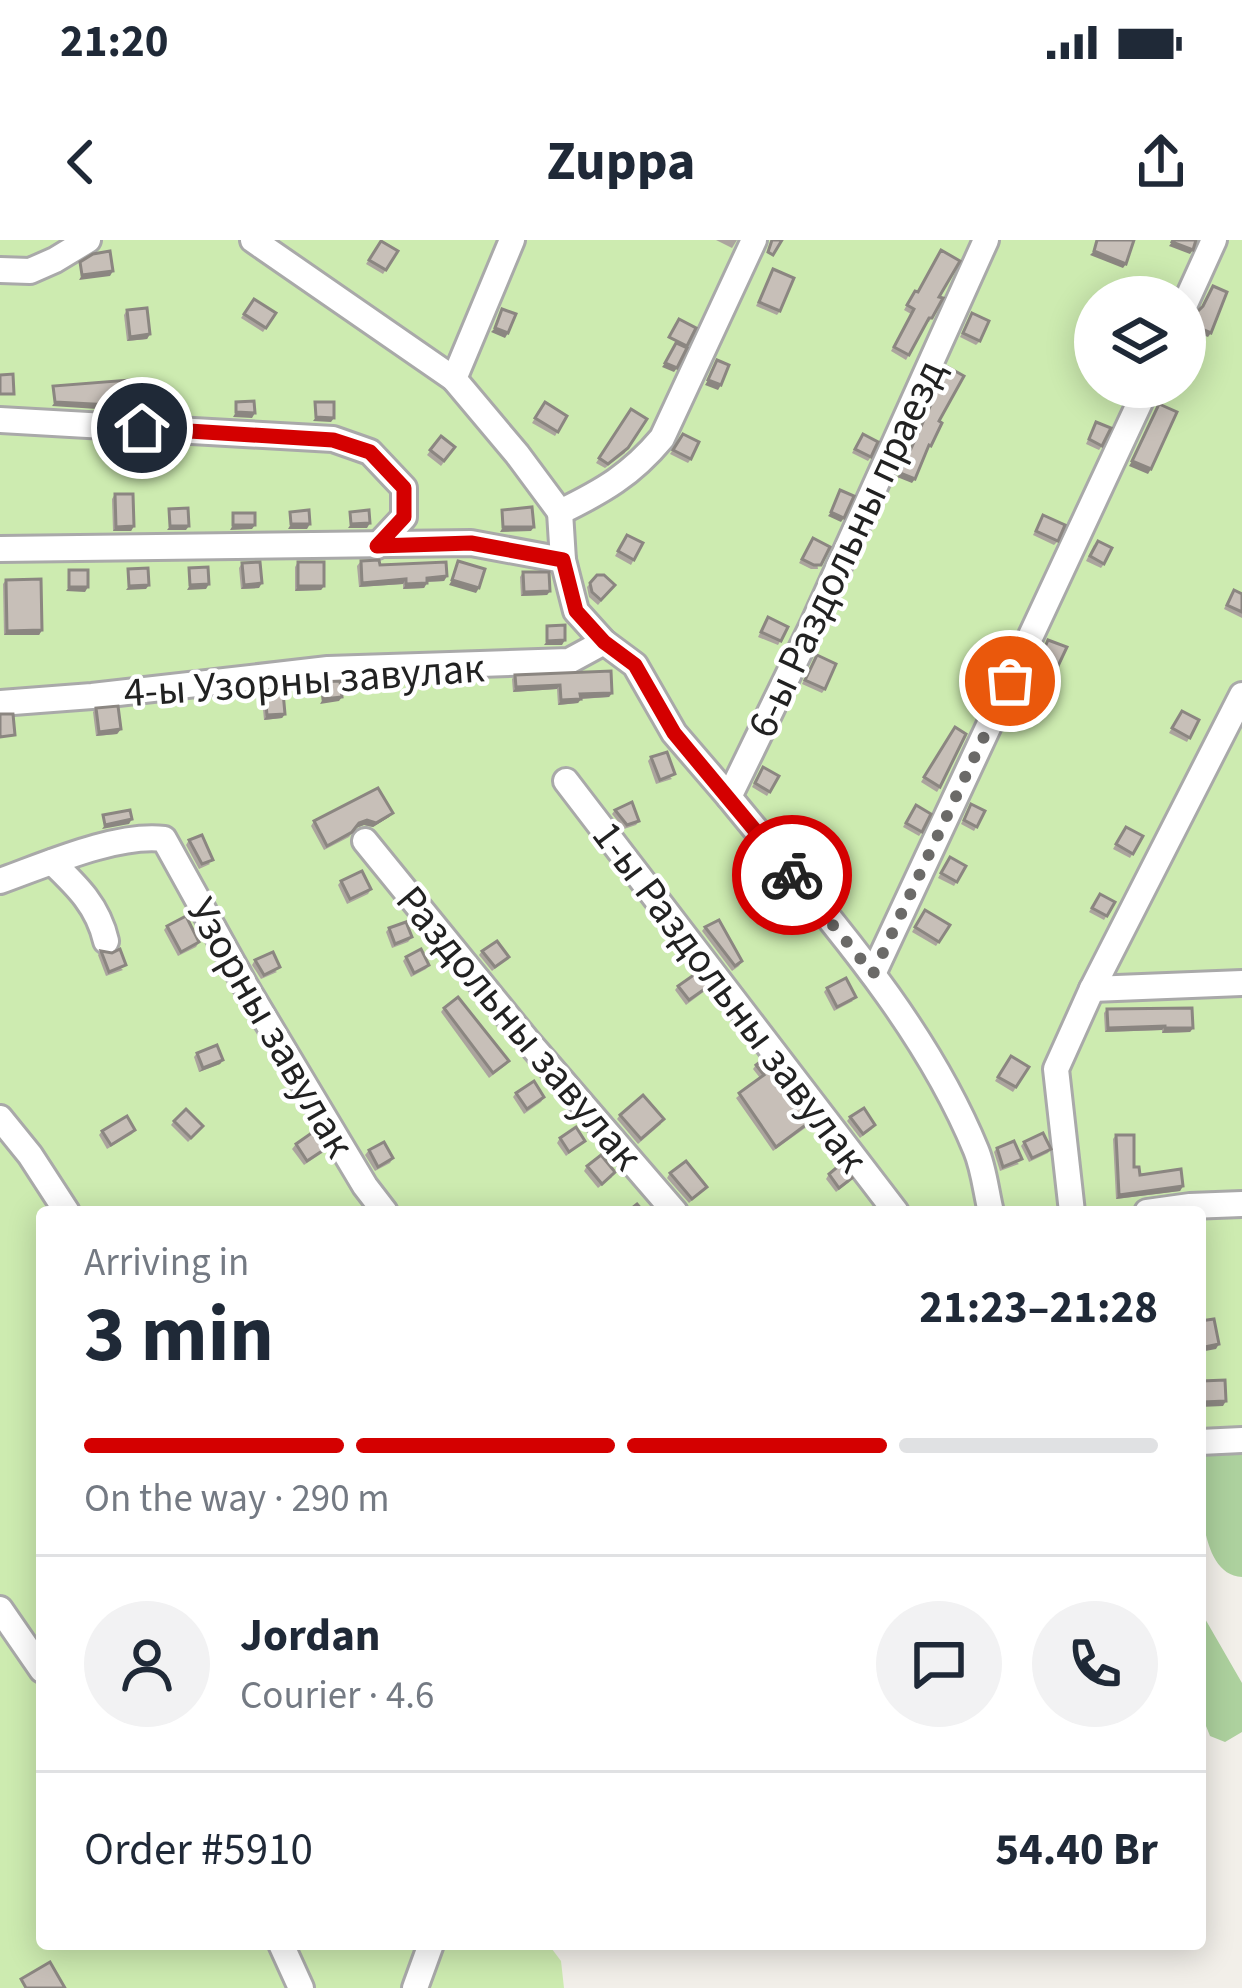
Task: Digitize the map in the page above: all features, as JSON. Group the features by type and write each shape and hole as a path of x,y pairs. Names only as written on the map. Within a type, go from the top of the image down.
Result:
{"street":[{"path":"0,270 31,271 88,240"},
{"path":"454,379 512,240"},
{"path":"560,512 607,489 640,464 662,438 754,240"},
{"name":"6-ы Раздольны праезд","path":"729,797 813,624 986,240"},
{"path":"1198,276 1214,240"},
{"path":"262,243 454,379 517,454 560,512 563,560 576,611 604,642 635,665 674,733 873,974 933,1063 978,1153 990,1206"},
{"path":"873,974 1137,408"},
{"path":"0,420 333,440 370,452 404,488 404,517 377,546"},
{"path":"0,549 471,543 563,560"},
{"name":"4-ы Узорны завулак","path":"0,703 328,670 568,661 604,642"},
{"path":"1071,1206 1056,1069 1242,695"},
{"name":"1-ы Раздольны завулак","path":"566,781 891,1206"},
{"name":"Узорны завулак","path":"52,862 148,837 164,839 246,987 380,1206"},
{"name":"Раздольны завулак","path":"365,842 670,1206"},
{"path":"0,880 52,862 98,913 106,941"},
{"path":"1092,989 1242,983"},
{"path":"0,1118 63,1206"},
{"path":"1190,1206 1242,1204"},
{"path":"1206,1442 1242,1440"},
{"path":"0,1609 36,1661"},
{"path":"284,1950 301,1988"},
{"path":"415,1988 429,1950"}],"green space":[{"path":"0,240 1242,240 1242,1452 1206,1454 1206,1206 36,1206 36,1950 553,1950 561,1961 564,1988 0,1988"},
{"path":"1231,1449 1242,1455 1242,1577 1227,1572 1209,1545 1206,1452"},
{"path":"1206,1620 1242,1683 1242,1732 1225,1742 1210,1736 1206,1726"}],"building":[{"path":"772,240 782,240 773,255 768,252"},
{"path":"1097,240 1134,240 1126,264 1094,251"},
{"path":"1173,240 1196,240 1193,250"},
{"path":"381,241 398,251 386,270 369,260"},
{"path":"941,250 960,261 909,355 894,347 914,309 907,305"},
{"path":"110,251 113,271 82,275 80,262"},
{"path":"773,269 794,278 780,311 759,302"},
{"path":"1213,286 1227,292 1211,333 1206,331 1206,300"},
{"path":"254,299 276,313 266,328 244,314"},
{"path":"147,308 150,334 130,337 127,310"},
{"path":"502,309 516,314 508,333 495,328"},
{"path":"972,313 989,321 980,341 963,333"},
{"path":"679,319 696,328 687,346 669,337"},
{"path":"676,343 687,348 677,368 665,363"},
{"path":"717,360 729,365 721,385 708,380"},
{"path":"948,367 964,376 915,479 900,473"},
{"path":"13,374 14,394 0,394 0,375"},
{"path":"129,380 130,406 55,402 53,386"},
{"path":"254,401 255,413 236,412 236,402"},
{"path":"315,402 334,402 334,418 316,417"},
{"path":"545,402 567,416 558,432 535,418"},
{"path":"1157,408 1177,412 1151,469 1132,461"},
{"path":"631,409 647,419 628,448 608,464 599,458"},
{"path":"1096,422 1111,428 1102,446 1089,439"},
{"path":"683,434 699,442 691,459 673,450"},
{"path":"863,434 878,442 871,457 855,449"},
{"path":"441,436 455,447 444,461 430,450"},
{"path":"840,490 854,496 844,518 831,512"},
{"path":"115,494 133,494 134,526 116,527"},
{"path":"532,507 534,527 503,527 502,510"},
{"path":"188,508 189,526 170,526 169,509"},
{"path":"309,510 310,524 291,524 290,512"},
{"path":"369,510 370,523 351,524 350,512"},
{"path":"233,513 255,513 255,525 233,525"},
{"path":"1043,515 1065,525 1058,541 1036,531"},
{"path":"627,535 643,543 634,560 618,551"},
{"path":"813,538 830,547 821,565 802,559"},
{"path":"1098,541 1112,548 1104,564 1090,556"},
{"path":"379,560 380,565 446,562 447,576 427,578 427,583 406,584 406,579 362,583 361,561"},
{"path":"458,561 485,569 479,588 452,580"},
{"path":"260,562 262,583 244,585 242,563"},
{"path":"298,562 324,562 324,586 298,586"},
{"path":"208,567 209,584 190,585 189,568"},
{"path":"148,568 149,585 129,586 128,569"},
{"path":"69,570 88,570 88,587 69,587"},
{"path":"523,572 549,572 550,591 524,592"},
{"path":"597,575 615,585 601,600 590,583"},
{"path":"41,579 42,630 7,631 6,580"},
{"path":"1234,590 1242,594 1242,612 1227,605"},
{"path":"768,617 788,627 781,641 761,632"},
{"path":"565,625 565,640 547,641 547,626"},
{"path":"1048,640 1067,647 1040,704 1025,695"},
{"path":"817,655 836,664 825,689 805,680"},
{"path":"611,671 612,693 580,694 581,699 561,700 560,685 516,687 515,675"},
{"path":"340,681 342,697 323,699 321,682"},
{"path":"283,692 285,714 267,715 265,694"},
{"path":"118,706 121,729 99,732 96,708"},
{"path":"1182,711 1199,720 1190,738 1172,728"},
{"path":"0,714 13,714 15,735 0,737"},
{"path":"955,727 966,734 940,787 924,777"},
{"path":"667,752 675,774 660,780 651,757"},
{"path":"763,767 779,776 770,792 755,783"},
{"path":"378,788 393,813 376,823 359,823 327,846 314,821"},
{"path":"632,802 639,821 627,825 615,810"},
{"path":"971,804 985,811 977,827 964,820"},
{"path":"916,805 931,814 922,832 906,823"},
{"path":"130,810 132,819 105,825 103,815"},
{"path":"1126,827 1143,836 1133,854 1116,844"},
{"path":"202,835 213,860 202,864 189,840"},
{"path":"950,857 966,866 957,882 941,873"},
{"path":"362,871 371,889 350,899 341,881"},
{"path":"1100,894 1115,902 1107,916 1092,908"},
{"path":"925,910 950,925 939,942 915,927"},
{"path":"186,916 199,942 181,952 167,926"},
{"path":"719,920 742,961 735,966 705,927"},
{"path":"406,922 412,937 395,944 389,928"},
{"path":"497,941 509,957 495,967 482,951"},
{"path":"120,949 126,965 109,972 101,951"},
{"path":"421,949 429,965 414,973 406,957"},
{"path":"273,952 280,967 264,975 255,960"},
{"path":"698,972 709,986 689,1000 678,986"},
{"path":"846,978 856,997 837,1007 827,988"},
{"path":"458,997 509,1061 493,1073 444,1008"},
{"path":"1192,1008 1193,1028 1108,1028 1107,1009"},
{"path":"217,1045 223,1060 203,1068 197,1053"},
{"path":"1011,1056 1029,1067 1016,1087 998,1077"},
{"path":"764,1059 811,1121 776,1147 739,1093 764,1075 756,1065"},
{"path":"534,1081 544,1097 527,1109 516,1093"},
{"path":"643,1095 664,1119 641,1139 620,1115"},
{"path":"864,1108 875,1125 863,1134 850,1117"},
{"path":"186,1109 203,1126 191,1138 174,1121"},
{"path":"127,1116 135,1130 111,1145 102,1131"},
{"path":"576,1127 585,1141 569,1152 560,1138"},
{"path":"313,1132 325,1149 307,1161 296,1144"},
{"path":"1043,1133 1051,1149 1032,1158 1024,1142"},
{"path":"1116,1135 1134,1135 1134,1167 1139,1167 1140,1175 1181,1169 1183,1186 1119,1195"},
{"path":"1014,1141 1022,1159 1003,1167 997,1148"},
{"path":"384,1142 393,1158 378,1167 369,1150"},
{"path":"601,1155 615,1172 602,1184 587,1166"},
{"path":"686,1161 707,1187 692,1199 670,1173"},
{"path":"841,1164 852,1178 839,1188 829,1174"},
{"path":"1214,1319 1219,1344 1206,1347 1206,1320"},
{"path":"1225,1380 1226,1401 1206,1402 1206,1381"},
{"path":"50,1962 65,1988 26,1988 21,1979"}],"way so far":[{"path":"792,875 873,974 1010,681"}],"route":[{"path":"142,428 333,440 370,452 404,488 404,517 377,546 471,543 563,560 576,611 604,642 635,665 674,733 792,875"}]}
